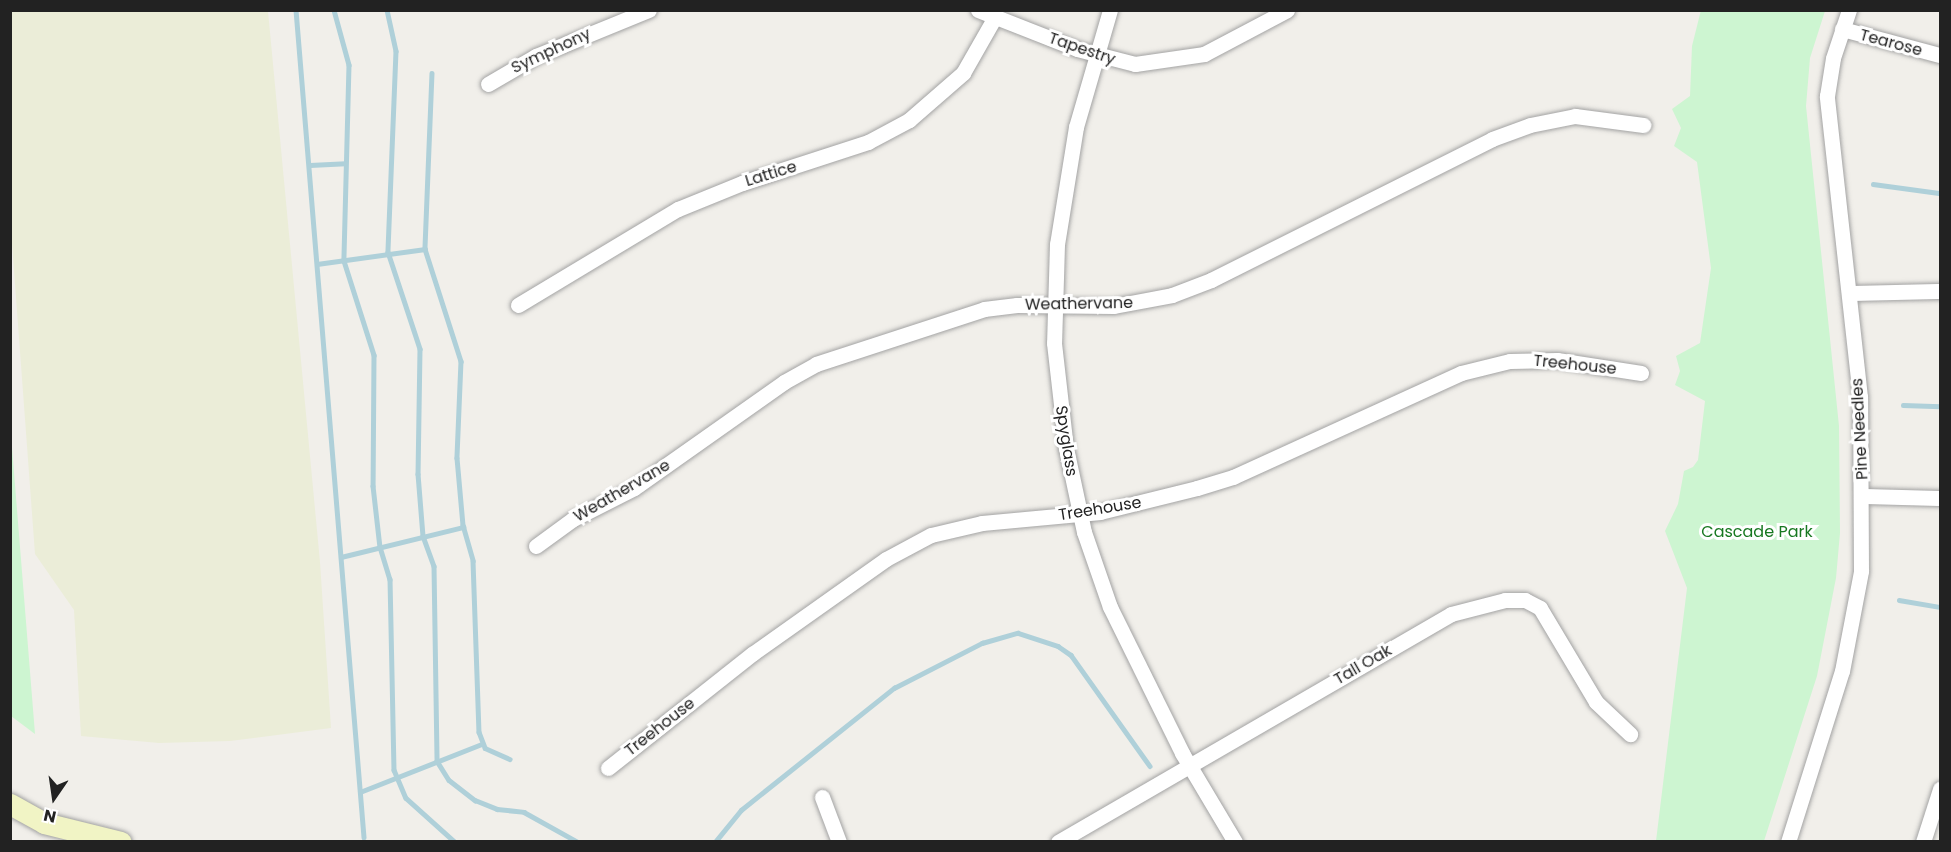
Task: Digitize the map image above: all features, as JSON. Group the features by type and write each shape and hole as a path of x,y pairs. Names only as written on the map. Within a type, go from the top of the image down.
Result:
{"main road":[{"path":"10,804 44,823 121,842"}],"street":[{"name":"Symphony","path":"488,84 546,51 649,10"},
{"name":"Tapestry","path":"978,10 1096,56 1135,64 1204,54 1287,10"},
{"name":"Spyglass","path":"1110,10 1096,56 1064,186 1054,305 1056,382 1080,515 1101,585 1130,652 1190,767 1235,842"},
{"name":"Pine Needles","path":"1788,842 1849,643 1861,571 1863,496 1860,397 1827,96 1842,29 1849,10"},
{"name":"Lattice","path":"518,305 678,209 732,186 843,152 909,120 963,73 995,17"},
{"name":"Tearose","path":"1842,29 1941,55"},
{"name":"Weathervane","path":"536,546 573,519 634,488 784,382 816,364 984,309 1123,304 1192,288 1492,139 1530,125 1575,116 1643,125"},
{"path":"1849,293 1941,291"},
{"name":"Treehouse","path":"608,768 752,654 905,546 960,527 1080,515 1163,498 1233,477 1461,373 1534,359 1641,372"},
{"path":"1863,496 1941,498"},
{"name":"Tall Oak","path":"1058,842 1451,614 1514,599 1525,600 1540,608 1596,702 1630,734"},
{"path":"1923,842 1941,789"},
{"path":"822,797 839,842"}],"green space":[{"name":"Cascade Park","path":"1701,10 1825,11 1810,58 1806,106 1839,426 1840,533 1836,578 1817,676 1764,841 1656,841 1687,588 1665,531 1678,504 1684,471 1693,467 1698,460 1705,401 1675,385 1680,371 1676,356 1700,343 1711,268 1697,162 1674,146 1681,128 1672,109 1690,96 1692,46"},
{"path":"10,11 268,11 320,562 331,728 230,741 159,743 81,736 74,610 35,554 11,230"},
{"path":"11,435 35,734 11,716"}],"waterway":[{"path":"296,10 364,837"},
{"path":"334,10 349,65 344,261 374,355 373,486 380,547 390,579 394,770 406,798 455,842"},
{"path":"387,10 396,51 388,252 420,349 418,474 423,536 434,566 437,761 449,780 475,800 497,809 524,812 578,842"},
{"path":"432,73 425,249 461,361 457,458 463,525 473,561 479,732 485,748 510,759"},
{"path":"310,165 345,163"},
{"path":"1873,184 1940,193"},
{"path":"317,264 425,249"},
{"path":"1903,405 1940,406"},
{"path":"341,557 463,527"},
{"path":"1899,600 1940,607"},
{"path":"715,842 741,810 894,688 982,643 1018,633 1058,646 1071,655 1150,766"},
{"path":"360,792 482,744"}]}
